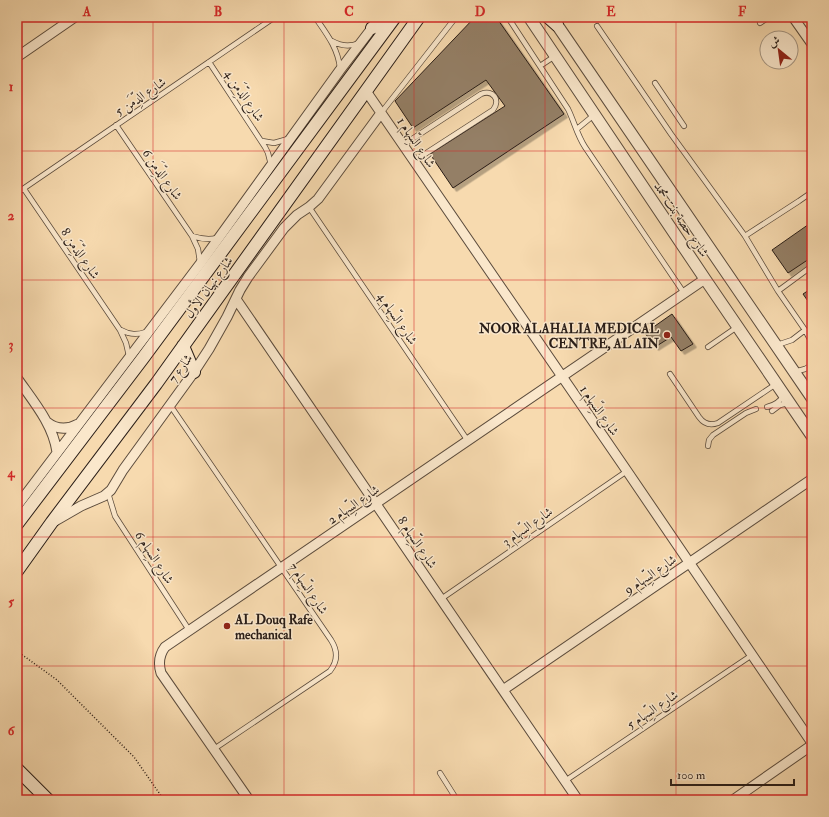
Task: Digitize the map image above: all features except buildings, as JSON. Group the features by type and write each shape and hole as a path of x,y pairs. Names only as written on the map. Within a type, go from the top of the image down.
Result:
{"main road":[{"path":"372,28 394,17"},
{"name":"شارع نهيان الأول","path":"17,524 148,352 394,17"},
{"name":"شارع نهيان الأول","path":"17,571 156,384 419,17"},
{"path":"548,17 556,20"},
{"path":"183,346 194,372"},
{"path":"17,769 48,800"}],"street":[{"path":"17,57 75,17"},
{"path":"17,506 200,264 379,17"},
{"name":"شارع حصة بنت محمد","path":"529,17 812,436"},
{"path":"794,17 812,44"},
{"name":"شارع حصة بنت محمد","path":"556,20 812,398"},
{"name":"شارع السِّهام 1","path":"366,91 627,471 812,744"},
{"name":"شارع 7","path":"108,493 194,372 218,335 244,283 284,228 297,215 318,199 381,113"},
{"name":"شارع السِّهام 2","path":"249,800 164,678 159,668 160,657 165,647 705,279"},
{"name":"شارع السِّهام 8","path":"236,299 578,800"},
{"path":"17,378 47,422 55,440 57,452"},
{"path":"47,422 60,428 70,428 78,424"},
{"name":"شارع السِّهام 9","path":"503,690 812,480"},
{"path":"52,522 108,493"},
{"path":"732,800 812,744"}],"lane":[{"name":"شارع الدِّمَن 5","path":"17,193 275,17"},
{"path":"315,17 331,40 336,51 340,70"},
{"path":"381,113 456,17"},
{"path":"760,23 769,17"},
{"path":"509,19 568,109 584,147 684,293"},
{"path":"598,26 671,134 745,236 778,291 805,330 812,343"},
{"path":"331,40 340,45 361,43"},
{"path":"540,66 555,56"},
{"name":"شارع الدِّمَن 4","path":"209,62 262,141 268,153 271,166"},
{"path":"655,83 684,126"},
{"path":"403,145 481,94 486,92 494,96 496,105 493,110 414,161"},
{"path":"577,129 595,115"},
{"name":"شارع الدِّمَن 6","path":"116,125 192,236 198,249 200,264"},
{"name":"شارع الدِّمَن 4","path":"262,141 274,143 291,138"},
{"name":"شارع الدِّمَن 8","path":"24,188 120,330 126,343 129,358"},
{"path":"745,236 812,192"},
{"name":"شارع السِّهام 4","path":"309,207 468,441"},
{"path":"192,236 208,239 219,238"},
{"path":"778,291 812,266"},
{"path":"708,347 738,327"},
{"path":"120,330 128,334 137,334 150,330"},
{"path":"776,345 787,343 805,330"},
{"path":"794,372 812,365"},
{"path":"670,374 698,418 709,425 718,423 776,384"},
{"path":"768,407 782,399 787,399"},
{"path":"772,411 787,399"},
{"name":"شارع السِّهام 7","path":"170,405 334,645 336,656 333,666 325,674 214,749"},
{"path":"708,446 709,440 713,435 746,413 756,409"},
{"name":"شارع السِّهام 3","path":"441,599 627,471"},
{"name":"شارع السِّهام 6","path":"108,493 115,516 189,630"},
{"name":"شارع السِّهام 5","path":"565,781 752,655"},
{"path":"440,773 457,800"}],"path":[{"path":"17,651 57,680 134,757 164,800"}],"place":[{"name":"NOOR ALAHALIA MEDICAL CENTRE, AL AIN","path":"667,335"},
{"name":"AL Douq Rafe mechanical","path":"227,626"}]}
